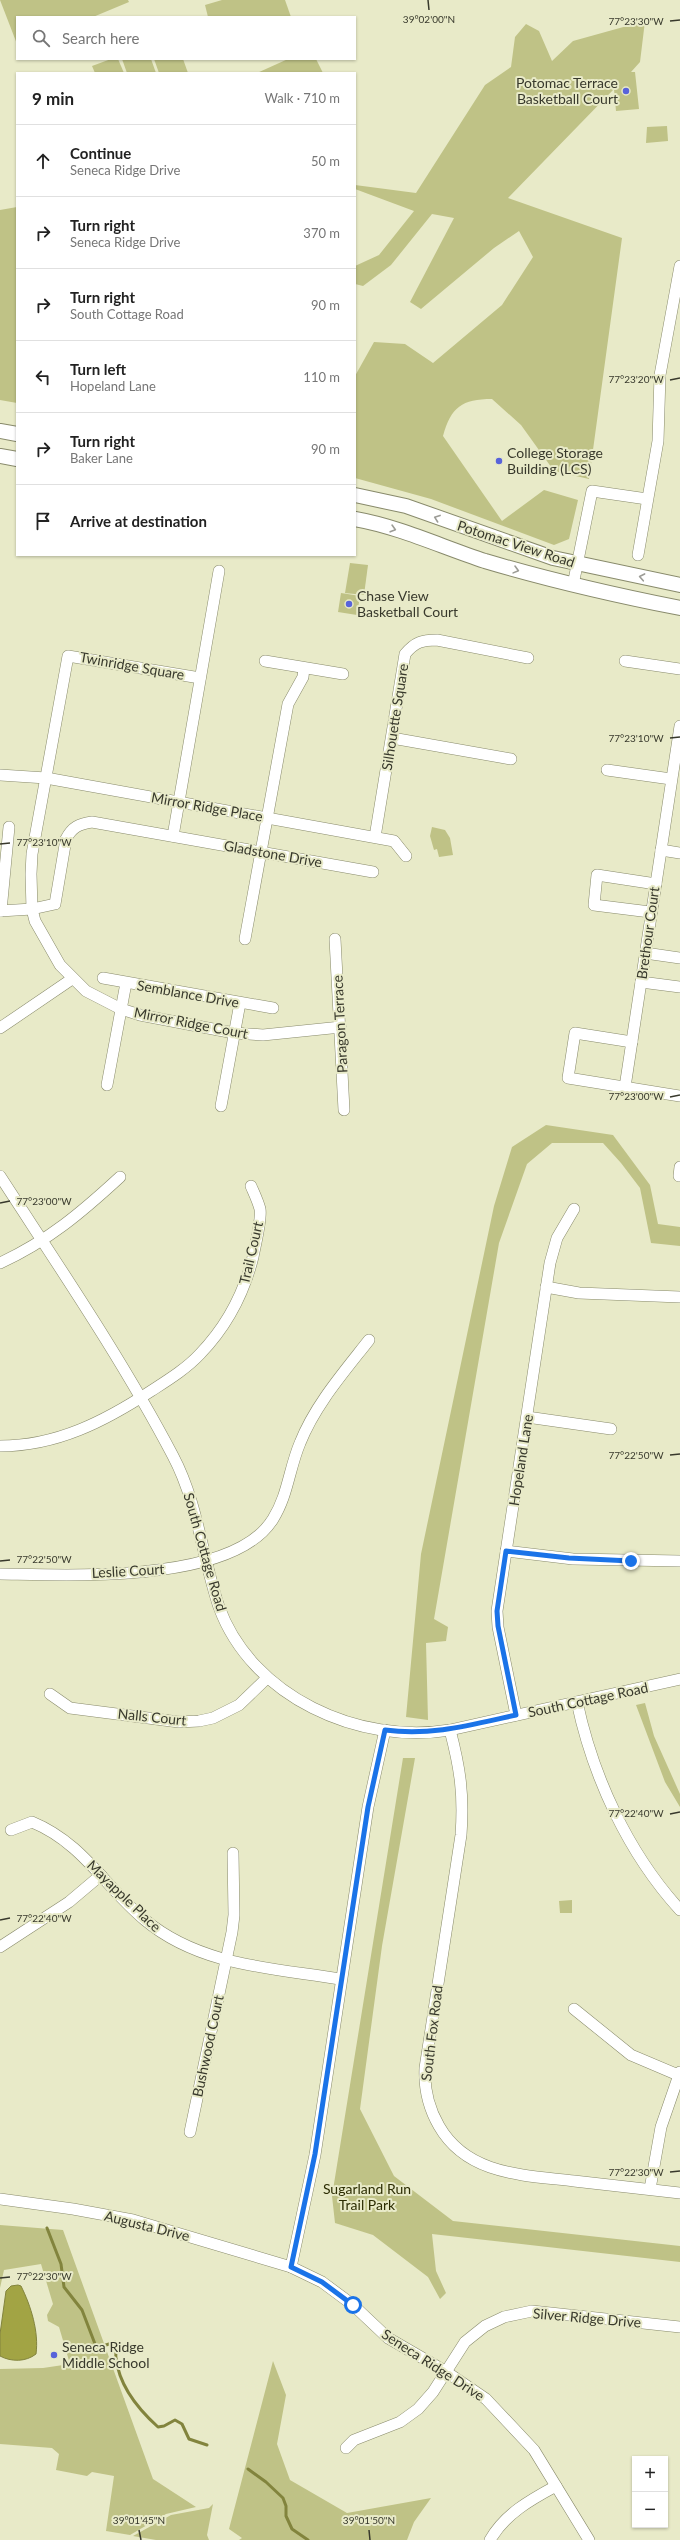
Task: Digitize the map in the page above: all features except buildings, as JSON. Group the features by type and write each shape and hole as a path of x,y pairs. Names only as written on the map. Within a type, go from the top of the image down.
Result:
{"main road":[{"path":"0,431 16,434"},
{"path":"0,456 16,459"},
{"name":"Potomac View Road","path":"356,494 406,506 512,545 576,564 680,585"},
{"name":"Potomac View Road","path":"356,519 403,532 512,569 573,585 680,608"}],"street":[{"path":"638,555 658,441 660,375 676,310 680,266"},
{"path":"573,585 576,564 592,491 647,499"},
{"name":"Twinridge Square","path":"179,802 219,571"},
{"name":"Silhouette Square","path":"375,837 405,654 413,645 423,640 437,640 528,658"},
{"name":"Twinridge Square","path":"46,778 68,656 200,678"},
{"path":"265,661 342,674"},
{"path":"626,661 680,669"},
{"path":"244,939 265,818 288,704 303,677 304,668"},
{"name":"Brethour Court","path":"625,1087 650,912 656,884 680,726"},
{"path":"392,738 511,759"},
{"path":"607,770 671,779"},
{"name":"Mirror Ridge Place","path":"0,775 46,778 375,837 394,841 406,856"},
{"name":"Mirror Ridge Court","path":"46,778 32,854 32,909 44,939 72,979 92,994 121,1009 140,1015 234,1033 263,1035 341,1027"},
{"path":"173,836 179,802"},
{"name":"Gladstone Drive","path":"0,911 51,906 57,900 66,839 70,830 80,824 92,822 373,872"},
{"path":"0,911 10,827"},
{"path":"661,850 680,853"},
{"path":"650,912 594,905 598,875 656,884"},
{"name":"Paragon Terrace","path":"335,939 341,1027 344,1110"},
{"path":"645,953 680,958"},
{"name":"Semblance Drive","path":"103,978 273,1008"},
{"path":"0,1028 72,979"},
{"path":"641,982 680,987"},
{"path":"107,1085 126,983"},
{"path":"221,1106 240,1003"},
{"path":"632,1042 575,1033 568,1078 680,1096"},
{"name":"South Cottage Road","path":"0,1176 140,1398 174,1458 186,1485 220,1608 238,1644 267,1678 296,1698 323,1713 350,1722 385,1730 412,1733 450,1730 680,1679"},
{"path":"0,1263 42,1241 79,1215 120,1176"},
{"name":"Trail Court","path":"0,1446 37,1443 64,1437 115,1414 176,1374 199,1354 218,1332 235,1306 248,1276 260,1210 251,1186"},
{"name":"Hopeland Lane","path":"516,1715 498,1626 497,1611 528,1417 546,1287 556,1238 574,1209"},
{"path":"546,1287 579,1293 680,1297"},
{"name":"Leslie Court","path":"0,1574 152,1570 207,1562 245,1547 257,1538 272,1522 287,1490 300,1441 333,1385 369,1340"},
{"path":"528,1417 611,1429"},
{"path":"506,1551 573,1559 680,1561"},
{"name":"Nalls Court","path":"50,1694 70,1708 179,1722 199,1721 214,1718 239,1705 267,1678"},
{"path":"577,1702 584,1737 594,1764 619,1819 650,1871 680,1910"},
{"path":"291,2267 315,2154 340,1978 368,1807 385,1730"},
{"name":"South Fox Road","path":"450,1730 461,1774 463,1807 461,1835 425,2068 425,2088 432,2114 452,2145 475,2162 492,2169 518,2174 680,2193"},
{"name":"Mayapple Place","path":"11,1830 32,1822 47,1828 74,1847 144,1920 164,1935 194,1950 226,1960 340,1978"},
{"name":"Bushwood Court","path":"190,2132 234,1915 234,1853"},
{"path":"0,1947 69,1902 101,1875"},
{"path":"574,2010 631,2055 679,2073 658,2143 650,2189"},
{"name":"Augusta Drive","path":"0,2199 73,2209 133,2220 291,2267"},
{"name":"Seneca Ridge Drive","path":"291,2267 322,2282 353,2305 388,2338 445,2371 486,2399 534,2450 589,2540"},
{"name":"Silver Ridge Drive","path":"346,2448 354,2440 400,2422 418,2409 433,2392 456,2353 475,2332 504,2317 532,2310 680,2327"},
{"path":"490,2540 499,2524 516,2510 556,2486"}],"green space":[{"path":"0,0 128,0 129,2 95,16 16,16 16,41"},
{"path":"222,0 285,0 291,16 208,16 205,5"},
{"path":"645,21 640,62 631,72 635,72 639,109 616,111 614,89 508,198 622,238 589,479 554,471 521,425 492,399 473,401 465,403 459,407 450,418 443,436 502,521 544,490 578,500 569,539 554,545 431,499 356,478 356,374 374,342 405,344 433,363 502,305 533,257 519,231 494,248 421,309 410,302 454,218 432,214 391,265 363,286 356,284 356,266 379,255 414,211 356,189 356,185 416,193 485,85 511,67 515,37 526,24 539,31 552,61 573,41"},
{"path":"108,60 118,60 124,72 95,72 92,66"},
{"path":"122,60 151,60 156,72 127,72"},
{"path":"154,60 183,60 188,72 159,72"},
{"path":"286,60 316,60 322,72 259,72"},
{"path":"667,126 668,141 646,143 647,127"},
{"path":"16,207 16,403 0,400 0,210"},
{"path":"350,563 368,565 364,595 345,593"},
{"name":"Chase View Basketball Court","path":"341,593 360,596 357,615 338,612"},
{"path":"432,827 445,830 450,838 453,855 439,857 437,849 434,850 430,836"},
{"path":"546,1125 613,1135 650,1185 658,1224 680,1227 680,1246 651,1243 640,1188 621,1163 603,1143 552,1143 527,1164 499,1243 434,1619 448,1627 446,1641 426,1643 428,1720 406,1717 421,1554 494,1206 512,1147"},
{"path":"645,1703 654,1736 680,1794 680,1807 665,1782 636,1705"},
{"name":"Sugarland Run Trail Park","path":"403,1758 415,1758 382,1946 360,2109 394,2176 453,2221 680,2246 680,2262 432,2234 436,2271 446,2293 440,2299 428,2277 373,2235 335,2223 332,2196"},
{"path":"572,1900 572,1913 560,1913 559,1901"},
{"path":"0,2225 63,2230 153,2479 196,2507 166,2514 130,2535 106,2531 114,2476 92,2472 87,2476 56,2470 59,2454 52,2448 0,2444 0,2369 43,2368 70,2364 59,2327 48,2321 47,2315 53,2304 41,2264 4,2270 0,2288"},
{"path":"273,2361 286,2395 277,2444 290,2480 347,2513 431,2498 414,2522 407,2540 239,2540 242,2538 229,2529"},
{"path":"213,2504 207,2535 209,2540 156,2540 133,2536 171,2515 209,2508"}],"shaded area":[{"path":"11,2286 21,2286 31,2311 37,2346 36,2354 23,2360 14,2360 0,2356 0,2334 6,2291"}],"waterway":[{"path":"47,2228 61,2264 64,2287 82,2310 95,2344 100,2347 115,2342 118,2368 125,2387 131,2396 143,2412 158,2427 164,2426 175,2420 182,2424 189,2439 207,2445"},
{"path":"248,2469 266,2482 283,2498 286,2506 286,2516 292,2529 308,2540"}],"place":[{"name":"Potomac Terrace Basketball Court","path":"626,91"},
{"name":"College Storage Building (LCS)","path":"499,461"},
{"name":"Chase View Basketball Court","path":"349,604"},
{"name":"Seneca Ridge Middle School","path":"54,2355"}],"route":[{"path":"353,2305 322,2282 291,2267 304,2213 315,2154 340,1978 368,1807 374,1774 385,1730 412,1733 434,1732 450,1730 516,1715 506,1672 498,1626 497,1611 506,1551 569,1558 631,1561"}]}
